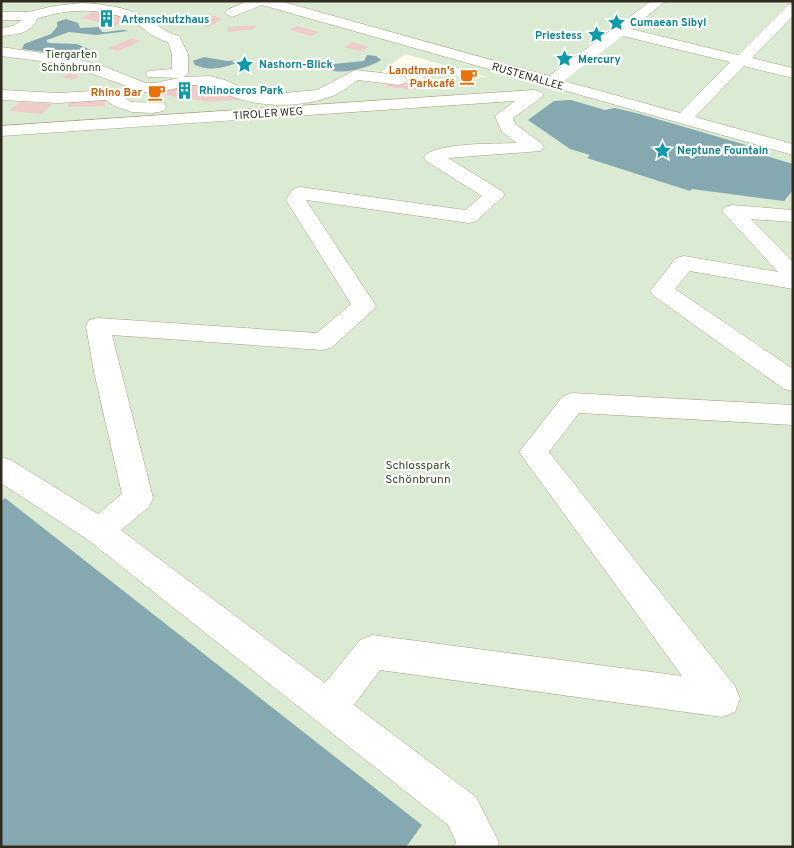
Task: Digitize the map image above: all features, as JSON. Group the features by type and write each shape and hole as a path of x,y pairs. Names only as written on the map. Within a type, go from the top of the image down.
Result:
{"street":[{"path":"232,13 259,1"},
{"name":"RUSTENALLEE","path":"264,1 543,89 683,119 793,150"},
{"path":"99,531 138,498 107,372 98,326 322,342 364,306 296,200 300,193 470,217 495,194 433,157 442,153 535,147 508,128 504,116 660,1"},
{"path":"787,1 793,2"},
{"path":"7,11 28,17 56,9 82,7 96,8 136,18 152,30 180,37 180,73"},
{"path":"683,119 793,8"},
{"path":"1,32 16,30 28,25 30,22 28,17"},
{"path":"620,31 793,73"},
{"path":"1,51 19,56 59,58 143,87 158,87 187,80 206,80 224,85 245,96 260,98"},
{"path":"94,69 146,74 214,75 231,70"},
{"path":"1,95 59,98 110,95 117,102 145,108 188,102 211,103 260,98 305,97 335,89 355,75 399,80"},
{"name":"TIROLER WEG","path":"1,131 543,89"},
{"path":"793,216 732,211 793,275"},
{"path":"793,282 684,263 662,291 793,382"},
{"path":"328,708 372,652 722,699 533,452 572,403 793,415"},
{"path":"1,468 99,531 462,811 478,842 475,847"}],"green space":[{"name":"Schlosspark Schönbrunn","path":"1,1 793,1 793,847 1,847","holes":["405,54 487,77 436,74 428,84 430,85 429,88 417,87 415,90 386,87 392,77 382,72"]}],"water":[{"path":"66,19 78,23 80,28 99,27 102,32 128,31 96,35 69,32 47,40 50,43 77,44 93,51 93,54 83,57 22,49 24,44 51,34 57,27 57,22"},
{"path":"367,55 376,56 381,60 355,70 340,72 329,69 333,64 364,61"},
{"path":"204,57 227,61 238,60 240,62 224,67 212,68 195,65 193,61"},
{"name":"Neptune Fountain","path":"571,100 605,110 615,108 640,114 746,145 753,152 793,164 793,190 784,201 692,189 690,191 587,158 590,155 570,149 528,120 554,101"},
{"path":"5,498 422,825 406,847 1,847 1,502"}],"building":[{"name":"Artenschutzhaus","path":"96,11 131,19 116,26 81,18"},
{"path":"214,16 223,19 208,27 187,21 197,17 206,19"},
{"path":"256,25 255,29 227,32 227,27"},
{"path":"297,26 319,32 312,36 289,30"},
{"path":"132,38 141,41 118,51 109,48"},
{"path":"352,43 368,47 360,51 344,47"},
{"path":"417,69 427,70 425,72 436,74 428,84 431,85 429,88 417,87 415,90 386,87 389,81 421,84 424,76 414,75"},
{"path":"70,73 80,76 72,80 62,77"},
{"name":"Rhinoceros Park","path":"219,81 246,99 211,102 164,95 148,97 146,92 130,89 141,84"},
{"path":"105,99 105,106 67,107 70,101"},
{"path":"20,102 52,104 42,114 9,111"}],"place":[{"name":"Artenschutzhaus","path":"107,19"},
{"name":"Cumaean Sibyl","path":"616,22"},
{"name":"Priestess","path":"596,35"},
{"name":"Mercury","path":"564,59"},
{"name":"Nashorn-Blick","path":"245,64"},
{"name":"Landtmann's Parkcafé","path":"469,76"},
{"name":"Rhinoceros Park","path":"185,90"},
{"name":"Rhino Bar","path":"156,92"},
{"name":"Neptune Fountain","path":"663,150"}],"park label":[{"name":"Tiergarten Schönbrunn","path":"71,60"}]}
